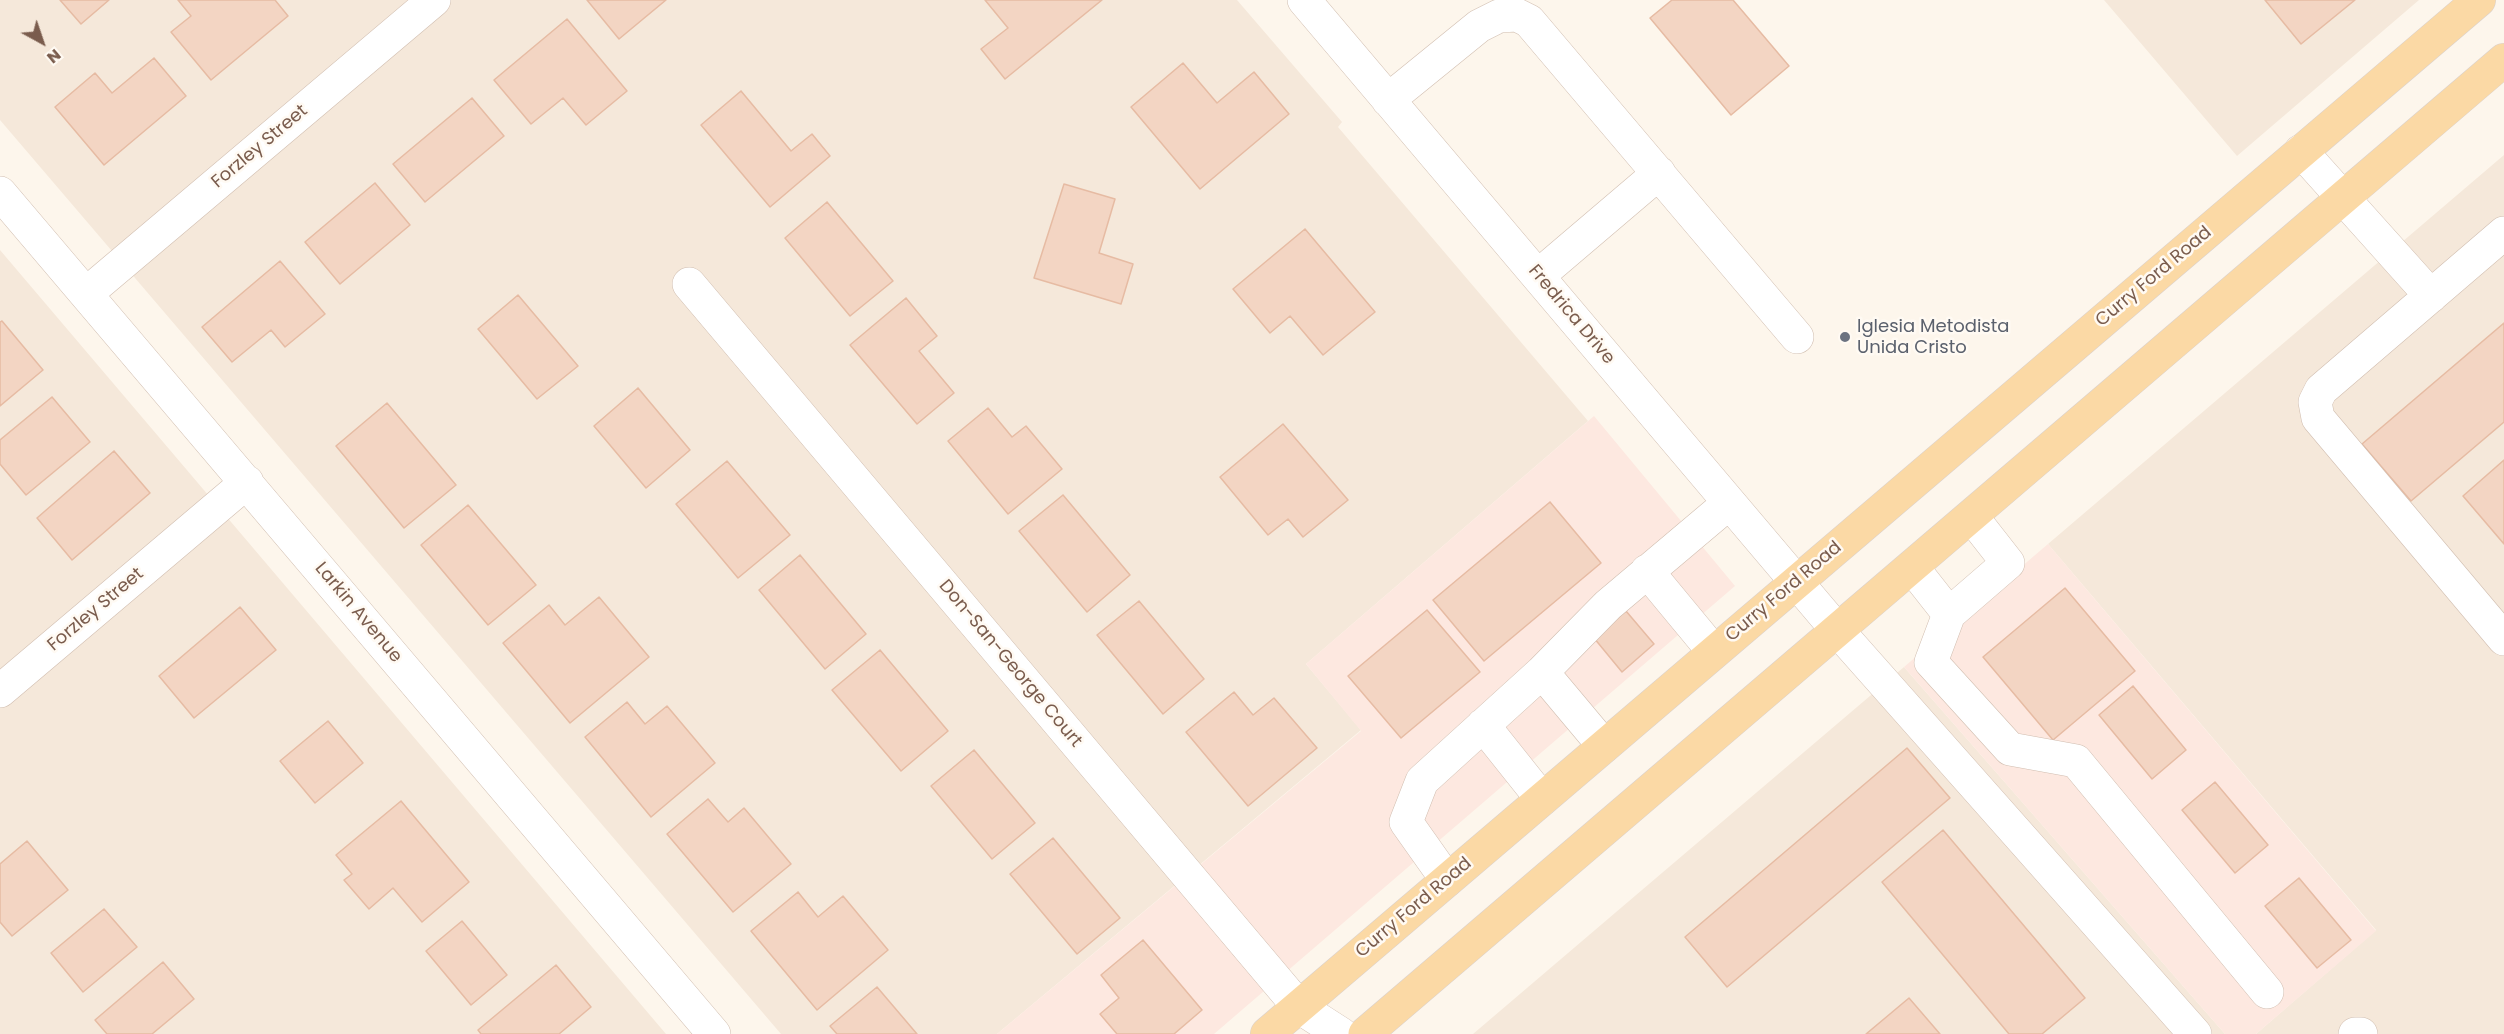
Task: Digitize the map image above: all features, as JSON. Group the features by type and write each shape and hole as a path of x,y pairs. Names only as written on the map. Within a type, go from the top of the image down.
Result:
{"main road":[{"name":"Curry Ford Road","path":"1267,1034 2479,0"},
{"path":"1365,1034 2504,60"}],"street":[{"name":"Forzley Street","path":"86,294 434,0"},
{"name":"Fredrica Drive","path":"1304,0 1838,631 2195,1034"},
{"path":"1388,100 1479,26 1499,16 1517,15 1529,21 1797,337"},
{"path":"2301,151 2431,296"},
{"path":"1538,276 1659,173"},
{"name":"Larkin Avenue","path":"0,193 714,1034"},
{"path":"2504,233 2321,390 2315,402 2318,418 2504,639"},
{"name":"Don-San-George Court","path":"689,284 1299,1006 1341,1034"},
{"name":"Forzley Street","path":"0,691 247,482"},
{"path":"1447,880 1406,822 1422,781 1542,672 1608,604 1729,503"},
{"path":"1972,517 2008,564 1949,614 1931,662 2010,749 2076,761 2267,992"},
{"path":"1912,567 1949,614"},
{"path":"1647,571 1714,652"},
{"path":"1542,672 1604,746"},
{"path":"1483,725 1542,799"},
{"path":"2355,1034 2361,1034"}],"shaded area":[{"path":"0,0 1237,0 1342,122 1338,127 1588,421 1306,664 1361,730 997,1034 781,1034 0,120"},
{"path":"2104,0 2419,0 2237,156"},
{"path":"2504,155 2504,1034 2256,1034 2376,930 2048,544"},
{"path":"0,250 666,1034 0,1034"},
{"path":"1594,416 1735,586 1214,1034 997,1034 1361,731 1306,664"},
{"path":"2048,544 2376,931 2256,1034 2225,1034 1904,667"},
{"path":"1904,667 2225,1034 1473,1034 1622,907"}],"building":[{"path":"60,0 109,0 81,24"},
{"path":"178,0 275,0 288,16 211,80 171,32 191,16"},
{"path":"587,0 666,0 619,39"},
{"path":"985,0 1102,0 1005,79 981,49 1008,28"},
{"path":"1672,0 1733,0 1789,66 1731,115 1650,18"},
{"path":"2265,0 2355,0 2301,44"},
{"path":"567,19 627,91 586,125 563,98 531,124 494,80"},
{"path":"154,58 186,96 104,165 55,107 95,73 112,93"},
{"path":"1183,63 1217,103 1254,72 1289,114 1200,189 1131,107"},
{"path":"741,91 791,151 812,134 830,156 770,207 701,125"},
{"path":"472,98 504,136 425,202 393,164"},
{"path":"375,183 410,225 340,284 305,242"},
{"path":"1064,184 1115,199 1099,253 1133,264 1121,304 1034,278"},
{"path":"827,202 893,281 850,316 785,238"},
{"path":"1305,229 1375,312 1323,355 1290,316 1270,333 1233,289"},
{"path":"280,261 325,314 285,347 271,330 232,362 202,327"},
{"path":"518,295 578,366 537,399 478,329"},
{"path":"906,298 937,336 919,351 954,393 917,424 850,345"},
{"path":"2,321 43,370 0,406 0,322"},
{"path":"2504,323 2504,422 2411,501 2362,444"},
{"path":"638,388 690,450 646,488 594,426"},
{"path":"52,397 90,442 26,495 0,464 0,440"},
{"path":"387,403 456,485 404,528 336,446"},
{"path":"988,408 1012,437 1026,426 1062,469 1008,514 948,441"},
{"path":"1283,424 1348,500 1303,537 1288,519 1268,535 1220,477"},
{"path":"114,451 150,493 72,560 37,518"},
{"path":"2504,460 2504,544 2463,496"},
{"path":"727,461 790,535 738,578 676,504"},
{"path":"1063,495 1130,575 1087,612 1019,531"},
{"path":"1550,502 1601,563 1484,661 1433,600"},
{"path":"468,505 536,585 488,625 421,545"},
{"path":"800,555 866,634 825,669 759,590"},
{"path":"2065,588 2135,671 2053,740 1983,657"},
{"path":"599,597 649,657 570,723 503,643 549,605 565,625"},
{"path":"1139,601 1204,679 1163,714 1097,635"},
{"path":"240,607 276,650 194,718 159,676"},
{"path":"1427,610 1480,672 1401,738 1348,676"},
{"path":"1626,611 1654,644 1622,672 1594,638"},
{"path":"880,650 948,731 901,771 832,690"},
{"path":"2133,686 2186,750 2152,779 2099,715"},
{"path":"1234,692 1253,715 1274,698 1317,748 1248,806 1186,732"},
{"path":"627,702 645,724 667,706 715,763 651,817 585,737"},
{"path":"328,721 363,763 315,803 280,761"},
{"path":"1907,748 1950,798 1727,987 1685,937"},
{"path":"974,750 1035,823 992,859 931,786"},
{"path":"2215,782 2268,845 2235,873 2182,810"},
{"path":"708,799 728,822 744,808 791,864 733,912 667,834"},
{"path":"401,801 469,882 422,922 393,888 369,909 344,880 352,874 336,855"},
{"path":"1943,830 2085,998 2042,1034 2009,1034 1882,882"},
{"path":"1053,838 1120,918 1077,954 1010,874"},
{"path":"27,841 68,890 12,936 0,922 0,864"},
{"path":"2299,878 2351,940 2317,968 2265,906"},
{"path":"798,892 818,917 843,896 888,950 817,1010 751,931"},
{"path":"104,909 137,947 83,992 51,953"},
{"path":"462,921 507,975 471,1005 426,951"},
{"path":"1143,940 1202,1010 1174,1034 1117,1034 1100,1014 1119,998 1101,975"},
{"path":"163,962 194,999 152,1034 107,1034 95,1020"},
{"path":"556,965 591,1007 559,1034 481,1034 478,1030"},
{"path":"877,987 917,1034 837,1034 830,1026"},
{"path":"1909,998 1940,1034 1866,1034"}],"place":[{"name":"Iglesia Metodista Unida Cristo","path":"1845,337"}]}
